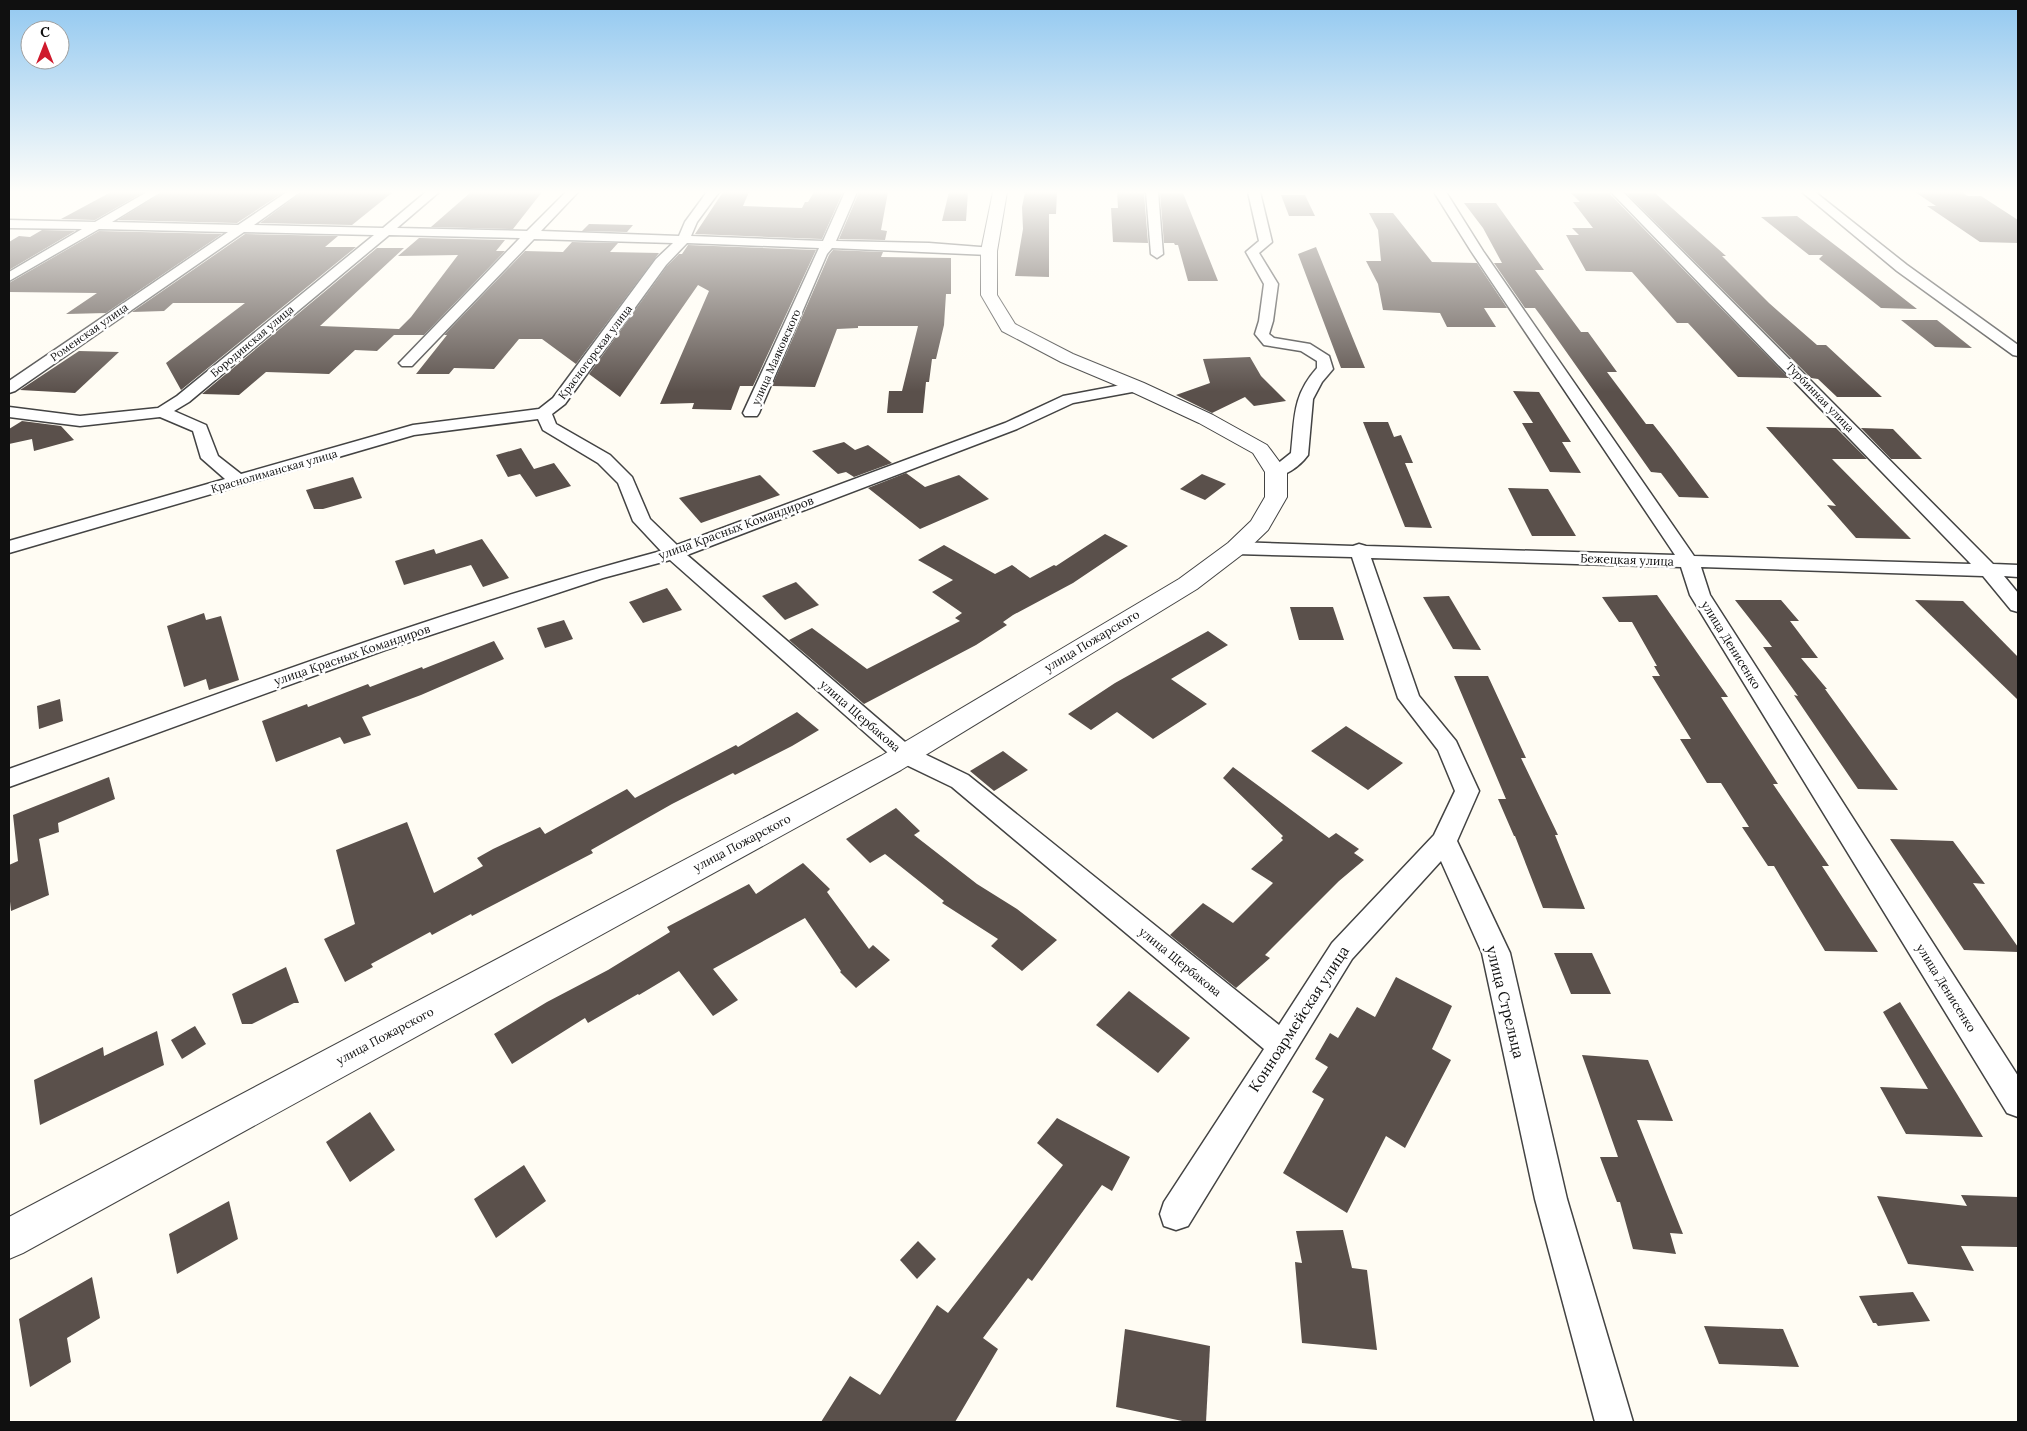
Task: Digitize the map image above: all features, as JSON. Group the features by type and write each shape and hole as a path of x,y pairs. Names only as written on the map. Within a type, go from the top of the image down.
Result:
{"street":[{"path":"9,277 42,259"},
{"name":"Роменская улица","path":"9,388 198,259"},
{"name":"Бородинская улица","path":"162,412 183,399 352,259"},
{"path":"407,363 508,259"},
{"name":"Красногорская улица","path":"544,413 559,401 664,259"},
{"name":"улица Маяковского","path":"751,413 819,259"},
{"path":"989,259 989,295 1008,327 1067,358 1137,387 1206,419 1260,449 1276,472 1299,455 1304,399 1312,382 1325,369 1324,359 1305,347 1269,342 1262,334 1268,322 1267,294 1271,284 1256,259"},
{"name":"улица Денисенко","path":"1482,259 1689,562 1700,595 2018,1103"},
{"name":"Турбинная улица","path":"1683,259 1990,571 2018,606"},
{"path":"1891,259 2018,352"},
{"name":"улица Красных Командиров","path":"9,778 378,644 596,574 674,553 1011,426 1069,398 1137,387"},
{"path":"9,412 80,421 162,412 200,428 210,458 239,481"},
{"name":"Краснолиманская улица","path":"9,547 413,430 502,420 544,413"},
{"name":"улица Щербакова","path":"544,413 549,427 604,459 626,481 642,521 674,553 904,754 960,781 1281,1045"},
{"name":"улица Пожарского","path":"9,1239 904,754 1188,584 1236,548 1260,525 1276,497 1276,472"},
{"name":"Бежецкая улица","path":"1236,548 1359,550 2018,571"},
{"path":"1359,550 1409,698 1448,747 1467,790 1444,841"},
{"name":"Конноармейская улица","path":"1176,1214 1342,951 1444,841"},
{"name":"улица Стрельца","path":"1444,841 1496,953 1551,1199 1614,1422"}],"building":[{"path":"9,259 28,259 9,270"},
{"path":"51,259 186,259 106,313 66,314 97,293 9,292 9,283"},
{"path":"209,259 342,259 181,390 166,363 245,303 173,303 164,311 132,312"},
{"path":"364,259 392,259 320,326 399,329 411,317 455,259 497,259 424,335 394,335 377,351 355,350 329,374 266,372 239,395 202,394"},
{"path":"517,259 655,259 576,364 542,339 519,339 494,369 454,368 449,374 416,374 447,335 444,335"},
{"path":"674,259 812,259 753,386 740,386 731,410 692,409 694,403 660,404 709,291 698,285 620,397 589,374 667,266"},
{"path":"827,259 951,259 951,294 946,294 944,325 936,359 932,359 929,382 926,382 923,413 887,413 889,391 902,391 918,326 858,326 858,328 837,329 815,387 772,386"},
{"path":"1018,259 1049,259 1049,277 1015,276"},
{"path":"1182,259 1209,259 1218,281 1188,281"},
{"path":"1300,259 1321,259 1365,368 1341,368"},
{"path":"1381,259 1429,259 1432,262 1477,263 1507,308 1484,308 1496,327 1447,327 1440,313 1383,310 1378,284 1366,261 1381,261"},
{"path":"1500,259 1536,259 1544,270 1535,270 1581,332 1588,332 1617,372 1607,372 1646,424 1653,424 1709,498 1679,497 1661,473 1651,472 1535,308 1525,308 1494,263 1502,263"},
{"path":"1579,259 1673,259 1789,378 1738,377 1688,323 1677,323 1632,272 1586,271"},
{"path":"1692,259 1725,259 1769,303 1817,345 1826,345 1882,397 1837,397 1818,379 1811,378"},
{"path":"1819,259 1853,259 1917,309 1881,308"},
{"path":"1901,320 1937,320 1972,348 1935,347"},
{"path":"79,351 119,352 75,393 20,390"},
{"path":"1250,357 1261,376 1286,401 1254,406 1245,397 1212,413 1176,395 1210,383 1203,359"},
{"path":"1513,391 1539,392 1571,442 1562,442 1581,473 1550,472 1522,423 1533,423"},
{"path":"22,421 61,426 74,440 34,451 32,439 9,444 9,429"},
{"path":"1363,422 1388,422 1394,437 1401,435 1413,463 1405,463 1432,528 1405,527"},
{"path":"1766,427 1836,428 1867,459 1832,459 1911,539 1856,538 1827,505 1836,506"},
{"path":"1861,428 1893,429 1922,459 1891,459"},
{"path":"844,442 855,450 868,445 892,463 854,477 846,472 838,474 812,451"},
{"path":"521,448 534,469 554,463 571,486 536,497 520,474 508,477 496,455"},
{"path":"906,473 925,487 959,475 989,499 920,529 868,488"},
{"path":"1202,474 1226,484 1205,500 1180,489"},
{"path":"760,475 780,495 701,523 679,498"},
{"path":"353,477 362,498 323,509 314,509 306,490"},
{"path":"1508,488 1548,489 1576,536 1532,536"},
{"path":"1105,534 1128,546 1073,583 1013,615 1003,622 1007,625 976,645 864,704 789,640 812,628 867,669 960,621 955,618 962,613 932,592 953,580 918,560 944,545 995,574 1012,565 1030,578 1054,565 1056,566"},
{"path":"482,539 509,578 483,587 471,565 404,585 395,561 434,549 436,554"},
{"path":"796,582 819,605 785,620 762,596"},
{"path":"667,588 682,610 643,623 629,602"},
{"path":"1657,595 1728,697 1721,697 1778,784 1773,784 1829,866 1822,866 1878,952 1825,951 1774,866 1768,866 1742,827 1749,827 1721,783 1707,783 1680,739 1691,739 1652,676 1660,676 1654,666 1657,666 1632,622 1619,622 1602,597"},
{"path":"1449,596 1481,650 1453,649 1423,597"},
{"path":"1735,600 1781,600 1799,621 1790,621 1818,658 1801,658 1827,689 1825,689 1898,790 1858,789 1794,695 1798,696 1763,647 1772,647"},
{"path":"1915,600 1963,601 2018,657 2018,700"},
{"path":"1290,607 1333,607 1344,640 1299,640"},
{"path":"204,613 206,620 221,616 239,680 209,690 206,679 184,687 167,626"},
{"path":"564,620 573,639 545,648 537,628"},
{"path":"1208,631 1228,645 1171,679 1207,704 1153,739 1117,712 1091,730 1068,714 1115,683"},
{"path":"494,641 504,659 421,695 362,717 371,735 344,744 340,737 276,762 262,721 307,704 308,707 368,684 370,687 422,667 423,669"},
{"path":"1454,676 1488,676 1526,758 1521,758 1558,835 1555,835 1585,909 1543,908 1515,836 1498,799 1506,799"},
{"path":"60,699 63,721 39,729 37,706"},
{"path":"797,712 819,730 735,775 733,773 672,804 591,850 593,853 472,916 471,914 432,935 430,932 371,964 373,967 345,982 324,939 355,924 336,850 407,822 434,893 483,866 477,858 493,849 540,827 545,834 627,789 635,798 736,745 738,747"},
{"path":"1346,726 1403,763 1368,790 1311,751"},
{"path":"1003,751 1028,770 994,791 970,771"},
{"path":"1233,767 1329,838 1336,833 1359,849 1354,853 1364,860 1339,881 1265,955 1270,958 1236,988 1170,935 1203,903 1233,923 1273,883 1251,869 1283,840 1281,838 1283,836 1223,778"},
{"path":"109,777 115,799 58,823 59,832 39,839 49,895 11,911 9,865 18,861 13,815"},
{"path":"896,808 920,831 914,835 977,884 1017,909 1057,940 1022,971 991,946 998,939 942,903 944,901 885,854 870,863 846,839"},
{"path":"1890,839 1953,841 1985,884 1973,883 2018,947 2018,952 1964,950"},
{"path":"803,863 830,889 827,892 869,949 873,945 890,960 856,988 840,972 805,918 713,969 738,1000 713,1016 679,971 588,1023 585,1018 512,1064 494,1034 547,1002 608,970 670,932 667,927 749,884 756,894"},
{"path":"1554,953 1592,953 1611,994 1571,994"},
{"path":"286,967 299,1003 294,1003 252,1024 242,1024 232,994"},
{"path":"1396,977 1452,1006 1432,1049 1451,1060 1405,1148 1386,1136 1347,1213 1283,1173 1324,1099 1312,1092 1328,1067 1315,1059 1330,1033 1338,1038 1357,1007 1375,1017"},
{"path":"1129,991 1190,1038 1158,1073 1096,1025"},
{"path":"1900,1002 1983,1137 1906,1134 1880,1087 1928,1089 1883,1012"},
{"path":"195,1026 206,1044 182,1059 171,1040"},
{"path":"157,1031 164,1065 40,1125 34,1080 103,1047 104,1056"},
{"path":"1582,1055 1648,1060 1673,1121 1637,1120 1683,1234 1670,1233 1676,1254 1633,1249 1620,1202 1617,1202 1600,1157 1618,1157"},
{"path":"370,1112 395,1150 350,1182 326,1142"},
{"path":"1057,1118 1130,1157 1112,1191 1102,1185 1032,1281 1028,1278 983,1338 998,1349 955,1422 821,1422 850,1376 880,1395 937,1305 948,1313 1063,1165 1037,1143"},
{"path":"524,1165 546,1201 496,1238 474,1199"},
{"path":"1961,1195 2018,1197 2018,1247 1961,1246 1974,1271 1908,1264 1877,1196 1967,1206"},
{"path":"229,1201 238,1239 177,1274 169,1234"},
{"path":"1343,1230 1352,1268 1367,1270 1377,1350 1302,1343 1295,1262 1302,1263 1296,1231"},
{"path":"918,1241 936,1259 917,1279 900,1260"},
{"path":"92,1277 100,1318 67,1338 71,1362 30,1387 19,1319"},
{"path":"1913,1292 1930,1321 1878,1326 1876,1323 1873,1323 1859,1296"},
{"path":"1704,1326 1783,1329 1799,1367 1719,1364"},
{"path":"1125,1329 1210,1346 1206,1422 1187,1422 1116,1407"}]}
